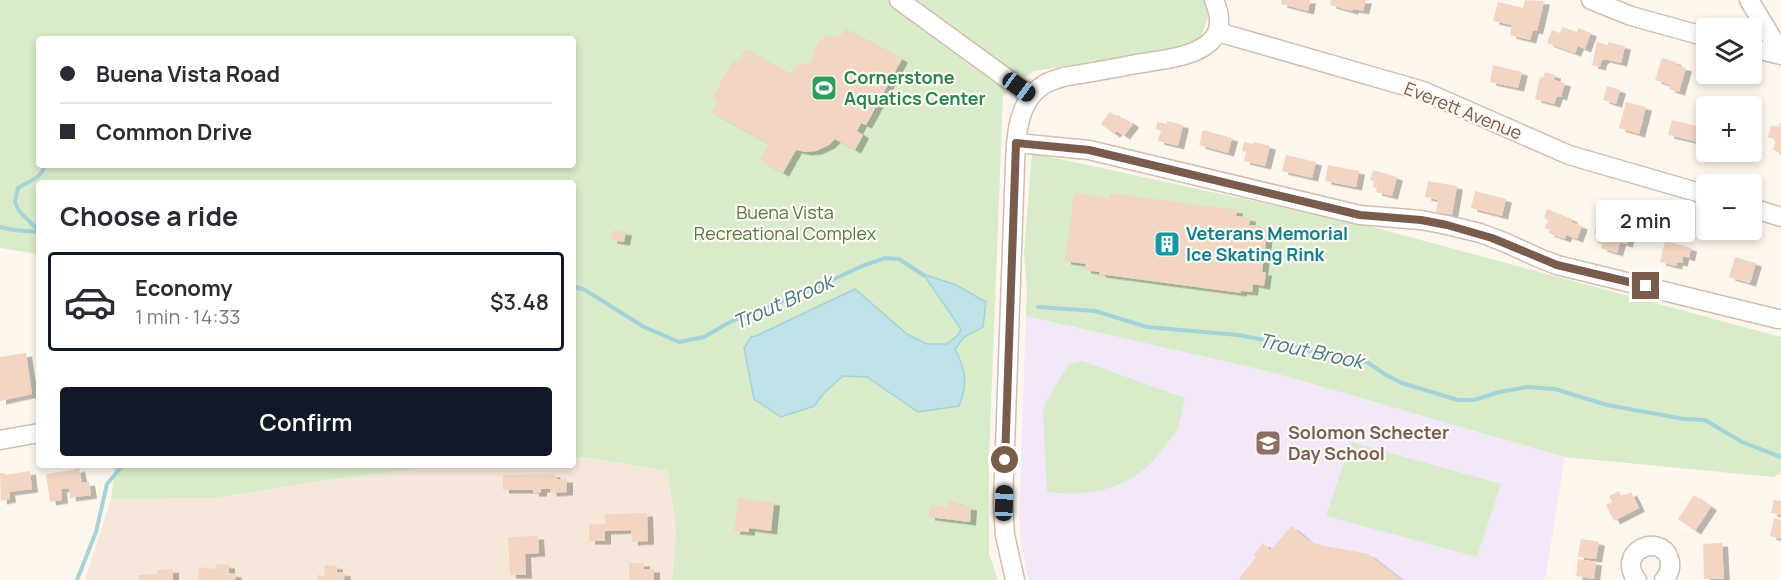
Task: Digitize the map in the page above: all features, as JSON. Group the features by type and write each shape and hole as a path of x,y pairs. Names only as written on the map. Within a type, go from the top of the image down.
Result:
{"street":[{"path":"899,0 1031,96"},
{"path":"1015,580 1005,535 1004,503 1016,143 1019,120 1031,96 1045,83 1063,77 1180,56 1212,42 1218,32 1220,20 1214,0"},
{"path":"1591,0 1631,16 1696,34"},
{"path":"1749,0 1781,54"},
{"name":"Everett Avenue","path":"1218,32 1423,91 1569,155 1696,192"},
{"path":"1762,50 1781,54"},
{"path":"1016,143 1089,150 1360,215 1421,220 1447,225 1480,233 1557,265 1779,319"},
{"path":"1762,211 1781,217"},
{"path":"0,440 36,434"},
{"path":"1637,580 1633,574 1631,561 1638,550 1650,546 1662,549 1670,560 1669,573 1664,580"}],"shaded area":[{"name":"Solomon Schecter Day School","path":"1026,316 1267,371 1565,457 1545,580 1028,580 1019,517"},
{"path":"576,458 668,471 676,531 672,580 85,580 111,499 214,498 421,468 576,468"}],"green space":[{"name":"Buena Vista Recreational Complex","path":"0,0 1205,0 1211,11 1197,47 1034,71 1003,96 989,459 989,554 998,580 672,580 676,531 668,471 576,458 576,180 36,180 36,254 0,248"},
{"path":"1032,153 1365,225 1781,337 1781,473 1773,477 1565,457 1267,371 1026,316 1027,290 1024,253"},
{"path":"1082,361 1185,398 1180,422 1174,435 1151,463 1125,482 1097,491 1047,492 1043,411 1046,401 1068,365"},
{"path":"1351,442 1501,484 1477,557 1326,516"},
{"path":"115,468 421,468 214,498 111,499"}],"water":[{"path":"923,274 956,285 986,302 983,327 964,337 955,349 962,364 965,384 959,406 918,412 867,377 843,376 824,393 814,406 781,417 754,399 744,348 751,337 855,289 907,334 927,344 947,344 958,335 961,329"}],"building":[{"path":"1282,0 1310,0 1308,11 1281,4"},
{"path":"1331,0 1366,0 1363,11 1353,9 1352,11 1330,5"},
{"path":"1525,0 1544,1 1537,31 1533,30 1530,40 1510,35 1512,25 1493,21 1498,2 1523,8"},
{"path":"1562,27 1577,32 1578,28 1591,33 1585,49 1578,46 1575,53 1547,43 1552,30 1560,33"},
{"path":"845,28 902,59 866,125 861,123 857,131 863,135 855,150 835,139 829,145 816,151 796,150 783,173 760,160 769,144 711,112 718,100 713,97 733,60 738,63 745,49 791,74 797,65 812,62 815,48 820,40 828,35 840,37"},
{"path":"1597,42 1625,46 1621,63 1604,59 1600,67 1592,65"},
{"path":"1662,58 1686,68 1679,92 1669,89 1670,85 1655,80"},
{"path":"1493,65 1522,72 1518,88 1490,82"},
{"path":"1545,72 1555,75 1554,80 1565,83 1561,97 1557,96 1554,104 1535,99 1540,77 1543,78"},
{"path":"1607,86 1620,90 1616,104 1603,100"},
{"path":"1626,102 1646,107 1639,134 1619,128"},
{"path":"1110,112 1133,124 1124,136 1117,131 1114,134 1101,124"},
{"path":"1672,120 1696,126 1696,142 1668,135"},
{"path":"1167,121 1183,125 1178,146 1158,141 1161,131 1156,129 1157,122 1167,124"},
{"path":"1780,123 1781,153 1773,150 1776,140 1768,137 1771,125 1779,127"},
{"path":"1203,130 1232,138 1228,153 1199,145"},
{"path":"1244,142 1270,146 1265,166 1244,161 1246,152 1242,151"},
{"path":"1286,155 1316,162 1312,178 1282,171"},
{"path":"1328,165 1359,171 1356,187 1325,181"},
{"path":"1373,170 1397,177 1392,196 1376,192 1377,188 1373,187 1374,181 1370,180"},
{"path":"1428,181 1457,186 1452,215 1436,212 1438,200 1425,197"},
{"path":"1475,191 1506,199 1502,216 1471,208"},
{"name":"Veterans Memorial Ice Skating Rink","path":"1074,193 1109,198 1110,193 1237,210 1236,216 1250,218 1249,225 1268,227 1262,272 1266,272 1264,286 1253,284 1252,292 1241,291 1241,293 1099,274 1100,272 1085,270 1086,264 1065,261"},
{"path":"1547,209 1572,219 1571,222 1582,226 1577,239 1566,235 1565,239 1548,233 1550,230 1545,228 1548,220 1544,218"},
{"path":"1597,225 1629,235 1627,244 1620,242 1617,253 1601,248 1602,244 1598,243 1600,235 1594,233"},
{"path":"613,230 626,232 624,242 611,240"},
{"path":"1665,241 1691,248 1689,258 1683,256 1682,263 1677,262 1676,266 1660,262"},
{"path":"1735,257 1756,263 1750,283 1729,277"},
{"path":"26,353 32,394 0,401 0,357"},
{"path":"79,468 82,483 89,482 91,495 70,498 69,488 61,489 62,500 50,502 46,474"},
{"path":"30,471 32,489 9,492 10,499 1,501 0,473 5,473 5,475"},
{"path":"554,474 557,479 567,479 567,492 551,493 550,489 541,489 541,493 533,493 533,490 503,490 503,475"},
{"path":"1619,491 1622,497 1631,492 1639,508 1614,521 1606,505 1612,502 1609,496"},
{"path":"1694,495 1711,507 1695,531 1678,519"},
{"path":"738,498 774,502 771,531 749,528 749,532 734,531"},
{"path":"1774,500 1781,501 1781,515 1771,513"},
{"path":"948,501 971,507 970,522 929,517 930,505 948,507"},
{"path":"647,513 648,541 632,542 631,530 605,531 605,541 589,541 589,524 605,524 605,514"},
{"path":"1774,518 1781,520 1781,539 1770,536"},
{"path":"1291,526 1316,544 1368,554 1402,580 1238,580 1256,557 1254,555 1263,543 1271,550"},
{"path":"538,536 539,553 525,554 526,575 510,575 508,537"},
{"path":"1581,539 1599,542 1596,559 1578,557"},
{"path":"1722,543 1724,579 1704,579 1703,544"},
{"path":"1578,559 1596,562 1594,579 1576,576"},
{"path":"629,563 644,563 644,569 654,569 654,580 629,580"},
{"path":"216,564 229,565 229,573 236,574 235,580 198,580 199,567 215,569"},
{"path":"325,565 337,566 337,572 345,573 344,580 317,580 317,575 324,576"},
{"path":"173,569 173,580 139,580 138,575 157,574 157,570"}],"waterway":[{"path":"36,228 19,211 15,202 18,188 38,177 44,168"},
{"name":"Trout Brook","path":"0,227 36,232"},
{"name":"Trout Brook","path":"576,287 585,290 644,327 679,342 704,337 730,322 885,258 899,259 925,276"},
{"name":"Trout Brook","path":"1038,307 1095,311 1147,327 1238,335 1300,347 1319,354 1361,358 1402,383 1458,400 1474,400 1499,392 1528,387 1555,389 1607,405 1684,419 1705,420 1742,442 1781,457"},
{"path":"77,580 96,532 107,484 120,468"}],"place":[{"name":"Cornerstone Aquatics Center","path":"824,88"},
{"name":"Veterans Memorial Ice Skating Rink","path":"1167,244"},
{"name":"Solomon Schecter Day School","path":"1268,443"}],"route":[{"path":"1005,460 1016,143 1089,150 1360,215 1421,220 1447,225 1480,233 1557,265 1646,286"}]}
